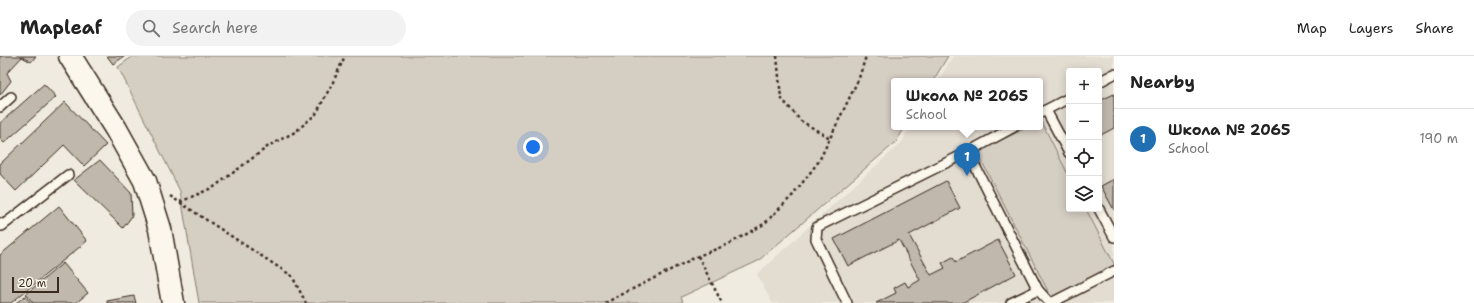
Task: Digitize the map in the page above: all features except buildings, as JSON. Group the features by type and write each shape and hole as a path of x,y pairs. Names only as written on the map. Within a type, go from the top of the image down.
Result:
{"street":[{"path":"70,56 116,129 145,180 160,229 173,303"}],"lane":[{"path":"1102,80 1114,74"},
{"path":"0,107 11,97"},
{"path":"1066,100 1043,111 1066,148"},
{"path":"847,303 816,239 817,227 968,152 1008,130"},
{"path":"968,152 1038,290 1051,303 1114,271"},
{"path":"1,226 68,175"},
{"path":"1101,212 1114,237"},
{"path":"1011,303 1038,290"}],"path":[{"path":"180,202 214,187 270,145 295,132 316,114 345,56"},
{"path":"777,56 781,98 800,121 830,138"},
{"path":"605,303 698,256 730,244 764,224 793,195 819,161 859,78 865,59 868,56"},
{"path":"166,193 292,276 306,303"},
{"path":"698,256 722,303"}],"shaded area":[{"path":"133,56 948,56 935,78 891,78 891,130 903,130 896,142 758,261 681,297 683,301 679,303 199,303 180,191 118,67"},
{"path":"953,56 1114,56 1114,303 772,303 757,274 902,142 908,130 1043,130 1043,78 940,78"},
{"path":"1043,125 1066,170 1066,212 1088,212 1114,264 1114,268 1052,299 977,152 1022,130 1043,130"}],"place":[{"name":"Школа № 2065","path":"967,176"}]}
